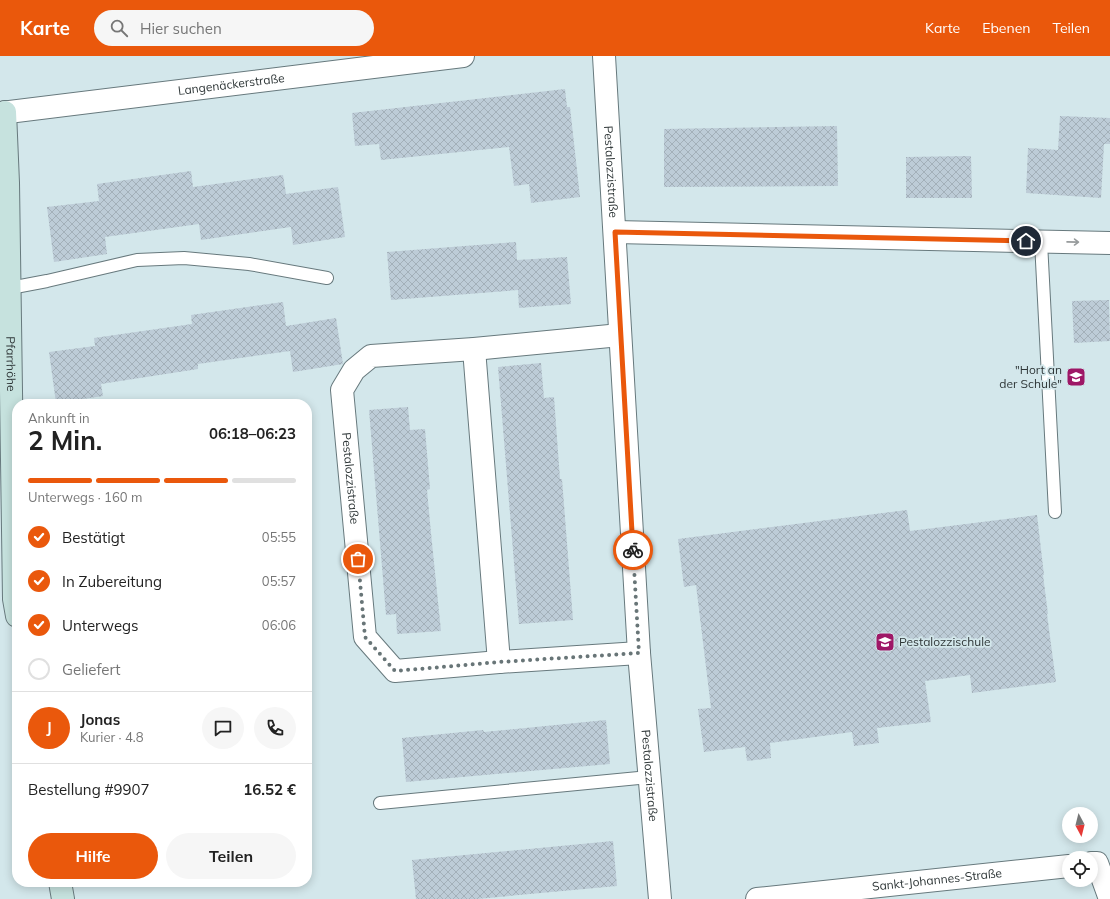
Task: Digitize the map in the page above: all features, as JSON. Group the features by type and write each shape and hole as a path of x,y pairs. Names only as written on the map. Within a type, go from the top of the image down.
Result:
{"street":[{"name":"Langenäckerstraße","path":"2,112 463,56"},
{"name":"Pestalozzistraße","path":"604,56 639,653 660,899"},
{"name":"Pfarrhöhe","path":"2,112 8,183 12,444"},
{"path":"615,232 1110,243"},
{"name":"Pestalozzistraße","path":"620,336 474,349 371,356 354,370 342,390 365,637 395,671 499,662 639,653"},
{"path":"474,349 499,662"},
{"path":"1098,866 1110,899"},
{"name":"Sankt-Johannes-Straße","path":"757,899 1062,867"},
{"path":"61,887 63,899"}],"lane":[{"path":"1041,242 1055,512"},
{"path":"10,288 137,260 184,258 249,264 327,278"},
{"path":"380,803 649,777"}],"building":[{"path":"565,89 567,107 570,107 580,197 531,203 529,184 514,186 509,147 381,160 379,144 355,146 352,113"},
{"path":"1060,116 1110,118 1110,144 1104,144 1101,198 1026,193 1028,148 1058,150"},
{"path":"837,126 838,186 664,187 664,129"},
{"path":"971,156 972,198 906,198 906,157"},
{"path":"191,171 193,187 283,175 286,194 338,187 345,237 293,245 291,227 201,240 199,224 105,237 107,254 54,262 47,207 99,201 97,184"},
{"path":"516,242 517,260 567,257 571,304 519,308 518,290 391,300 387,252"},
{"path":"1109,300 1110,341 1074,343 1072,301"},
{"path":"283,302 286,326 336,318 343,364 293,372 290,351 198,364 198,369 101,384 103,396 83,399 55,399 49,352 95,346 94,338 192,324 191,315"},
{"path":"541,363 544,398 554,397 573,620 519,624 498,367"},
{"path":"408,407 410,430 425,429 430,489 427,490 441,631 397,634 396,614 386,615 369,410"},
{"path":"907,510 910,531 1037,515 1047,614 1056,682 972,693 970,675 925,681 931,722 877,728 879,743 854,746 852,732 770,743 771,758 747,761 745,747 704,752 698,709 711,708 696,585 684,587 678,539"},
{"path":"606,720 610,764 406,782 402,738 483,730 484,732"},
{"path":"613,841 617,886 477,899 416,899 412,860"}],"way so far":[{"path":"358,559 365,637 395,671 499,662 639,653 633,550"}],"place":[{"name":"\"Hort an der Schule\"","path":"1076,377"},
{"name":"Pestalozzischule","path":"885,642"}],"route":[{"path":"633,550 615,232 1026,241"}]}
